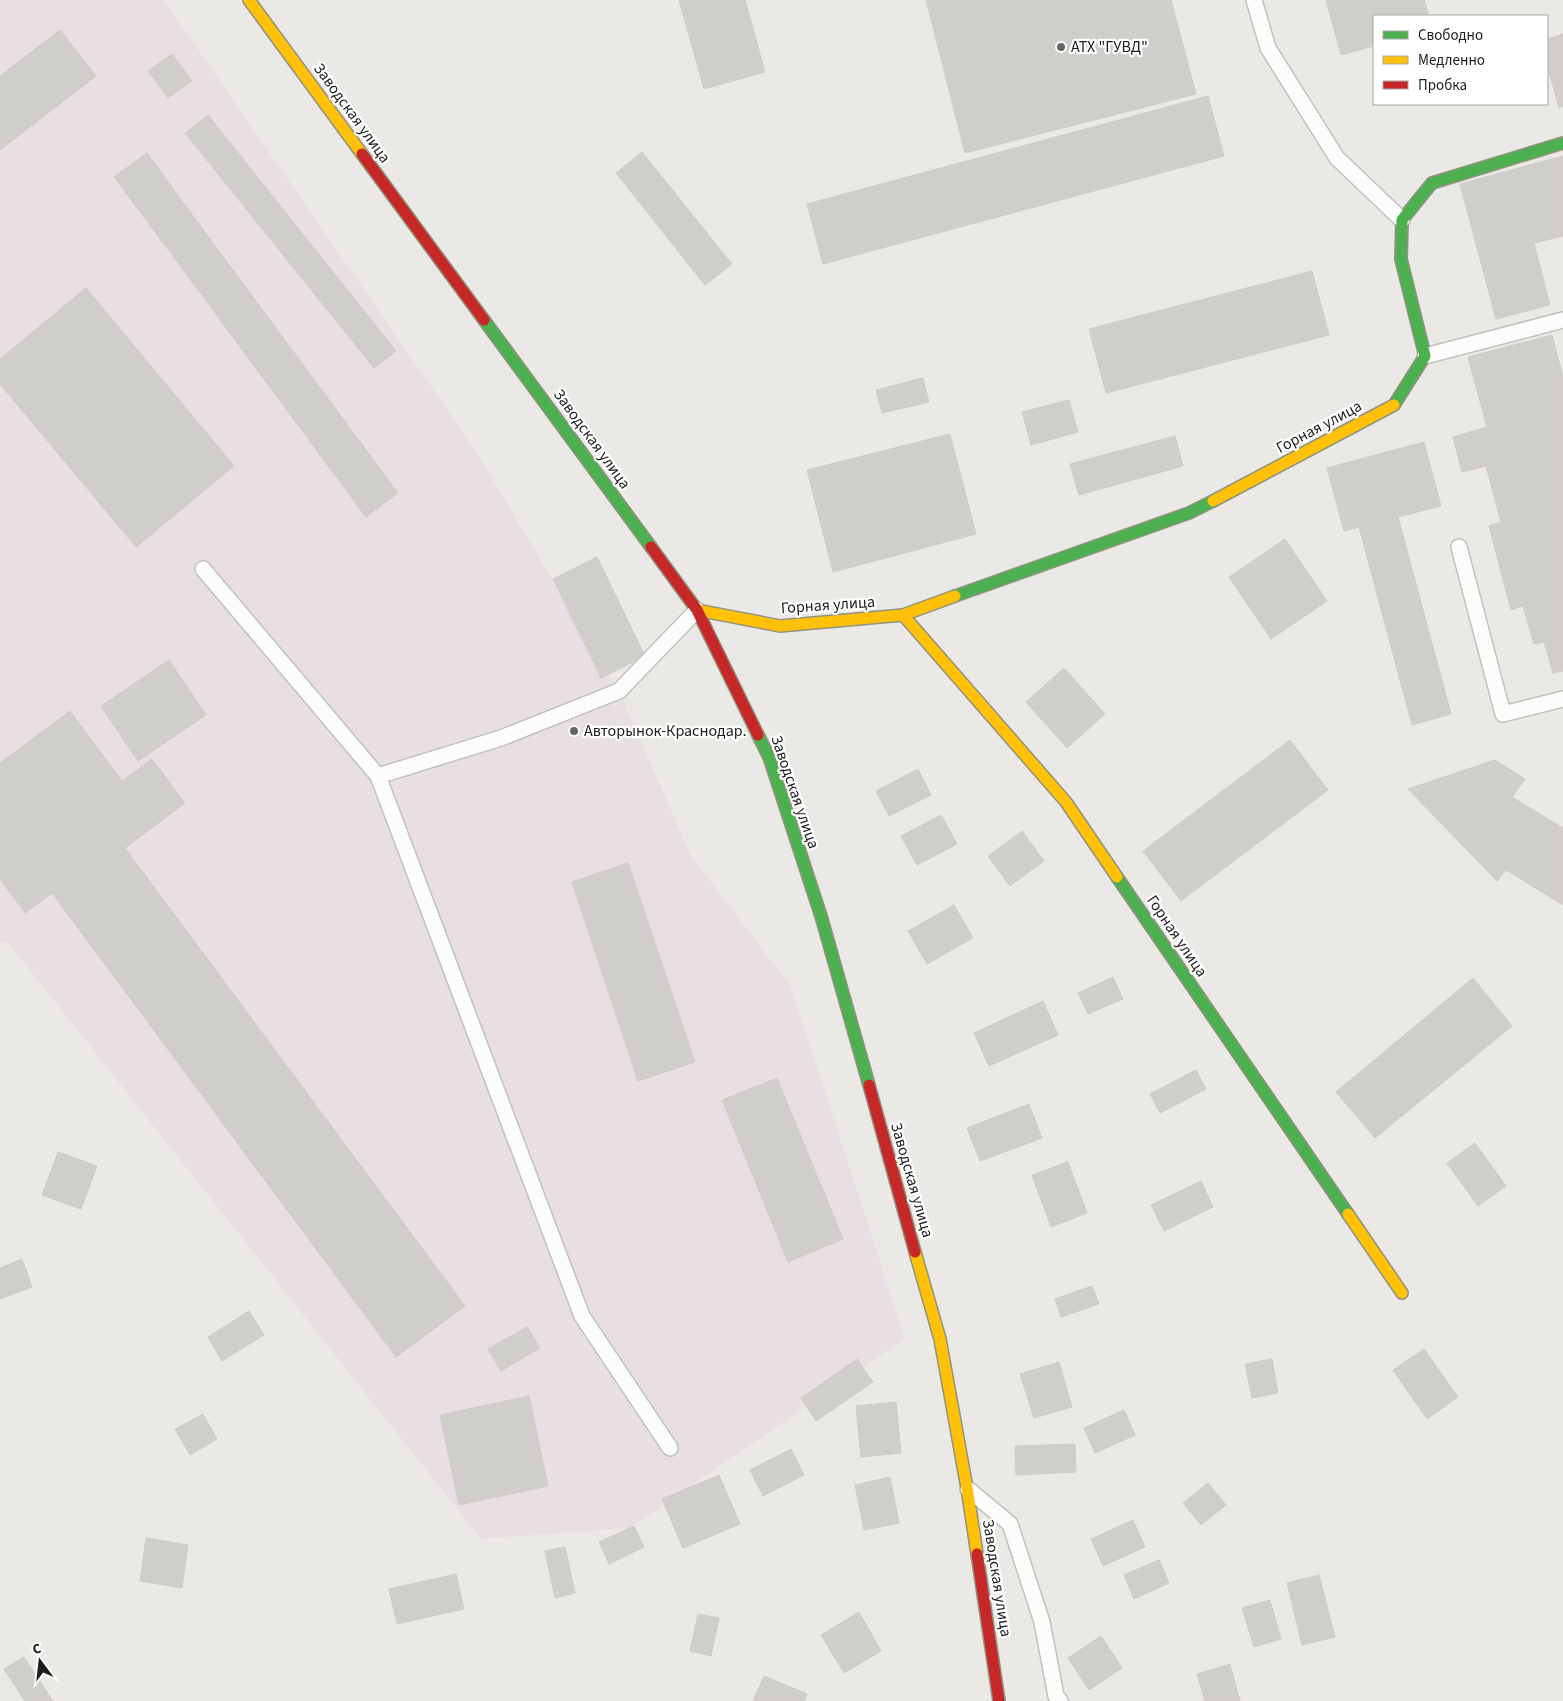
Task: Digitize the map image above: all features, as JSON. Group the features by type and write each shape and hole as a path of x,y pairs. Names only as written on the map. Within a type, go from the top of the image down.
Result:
{"street":[{"name":"Заводская улица","path":"249,0 696,610 769,756 821,916 940,1339 967,1488 999,1701"},
{"path":"1425,356 1401,259 1402,220 1432,183 1563,143"},
{"name":"Горная улица","path":"696,610 780,626 903,615 1189,513 1394,406 1425,356"},
{"name":"Горная улица","path":"903,615 1066,802 1402,1293"}],"lane":[{"path":"1254,0 1268,48 1337,158 1402,220"},
{"path":"1425,356 1563,320"},
{"path":"1458,547 1503,714 1563,698"},
{"path":"203,569 378,776 582,1316 670,1448"},
{"path":"378,776 501,738 619,691 696,610"},
{"path":"967,1488 1010,1524 1042,1622 1056,1696 1060,1701"}],"shaded area":[{"path":"0,0 164,0 475,450 619,691 691,856 790,985 905,1338 630,1528 481,1539 9,944 0,942"}],"building":[{"path":"679,0 745,0 765,72 704,89"},
{"name":"АТХ \"ГУВД\"","path":"926,0 1171,0 1196,94 965,153"},
{"path":"1326,0 1424,0 1429,15 1373,15 1373,46 1341,55"},
{"path":"60,30 96,76 0,150 0,76"},
{"path":"1563,34 1563,106 1559,108 1548,68 1548,39"},
{"path":"172,54 192,81 168,98 148,71"},
{"path":"1208,96 1224,156 823,264 807,204"},
{"path":"208,115 396,351 374,368 185,133"},
{"path":"642,152 732,264 705,285 616,173"},
{"path":"147,153 196,220 164,244 114,177"},
{"path":"1563,156 1563,236 1534,243 1550,305 1496,319 1460,184"},
{"path":"196,220 398,493 366,517 164,244"},
{"path":"1312,271 1329,335 1106,393 1089,329"},
{"path":"86,288 234,466 136,547 0,384 0,359"},
{"path":"1552,335 1563,377 1563,671 1553,673 1544,642 1534,644 1523,606 1511,610 1489,526 1501,522 1486,466 1462,472 1453,437 1487,427 1468,357"},
{"path":"923,378 929,402 882,413 876,390"},
{"path":"1069,400 1078,432 1031,445 1022,412"},
{"path":"950,434 976,534 833,572 807,470"},
{"path":"1175,436 1183,466 1079,495 1070,464"},
{"path":"1424,442 1441,506 1398,517 1451,714 1412,725 1359,527 1344,531 1327,468"},
{"path":"1285,539 1327,601 1271,639 1229,577"},
{"path":"597,557 645,656 601,678 553,579"},
{"path":"169,660 206,715 138,761 101,706"},
{"path":"1064,668 1105,714 1067,748 1026,702"},
{"path":"70,711 122,781 152,759 185,803 125,848 465,1306 396,1357 52,893 25,913 0,879 0,763"},
{"path":"1290,740 1328,790 1181,901 1143,851"},
{"path":"1495,760 1525,779 1512,797 1563,828 1563,905 1506,870 1497,881 1408,789"},
{"path":"918,769 931,795 889,816 876,791"},
{"path":"941,815 957,844 917,865 901,836"},
{"path":"1022,831 1044,861 1010,886 988,856"},
{"path":"628,863 695,1062 638,1081 572,882"},
{"path":"954,905 973,938 927,964 908,931"},
{"path":"1113,977 1123,999 1088,1014 1078,993"},
{"path":"1473,978 1512,1026 1375,1138 1336,1092"},
{"path":"1043,1001 1058,1035 989,1066 974,1033"},
{"path":"1196,1070 1206,1089 1160,1113 1150,1094"},
{"path":"777,1078 843,1239 788,1262 722,1100"},
{"path":"1029,1104 1042,1138 980,1161 967,1128"},
{"path":"1475,1143 1506,1186 1478,1206 1447,1163"},
{"path":"58,1152 97,1166 81,1209 42,1195"},
{"path":"1068,1162 1087,1213 1051,1227 1032,1175"},
{"path":"1201,1181 1213,1207 1164,1231 1151,1205"},
{"path":"22,1259 32,1287 0,1299 0,1268"},
{"path":"1092,1286 1099,1304 1061,1317 1055,1299"},
{"path":"249,1311 264,1335 222,1361 208,1337"},
{"path":"527,1327 540,1348 501,1371 488,1349"},
{"path":"1424,1349 1458,1397 1427,1419 1393,1370"},
{"path":"857,1359 873,1382 816,1421 801,1398"},
{"path":"1272,1359 1278,1393 1252,1398 1245,1364"},
{"path":"1059,1362 1072,1407 1034,1418 1020,1374"},
{"path":"529,1396 548,1486 459,1505 440,1415"},
{"path":"896,1402 901,1453 861,1457 856,1406"},
{"path":"1124,1410 1135,1435 1095,1453 1084,1428"},
{"path":"203,1414 217,1439 190,1455 175,1429"},
{"path":"1075,1444 1076,1472 1016,1475 1015,1446"},
{"path":"791,1449 804,1475 763,1496 750,1470"},
{"path":"719,1475 740,1524 683,1548 662,1499"},
{"path":"890,1477 899,1523 864,1530 855,1485"},
{"path":"1208,1483 1226,1505 1201,1525 1183,1503"},
{"path":"1133,1520 1145,1547 1103,1566 1091,1539"},
{"path":"634,1526 644,1547 609,1564 599,1542"},
{"path":"146,1538 188,1545 182,1588 140,1581"},
{"path":"565,1547 575,1593 555,1598 545,1551"},
{"path":"1159,1560 1169,1583 1134,1599 1124,1575"},
{"path":"456,1574 464,1609 397,1624 389,1589"},
{"path":"1319,1575 1335,1637 1302,1645 1287,1583"},
{"path":"1270,1600 1281,1639 1254,1647 1242,1608"},
{"path":"859,1612 881,1651 844,1673 821,1635"},
{"path":"698,1614 719,1618 711,1656 690,1651"},
{"path":"1101,1636 1122,1668 1089,1690 1068,1658"},
{"path":"24,1657 53,1701 25,1701 4,1669"},
{"path":"1230,1664 1240,1701 1205,1701 1197,1674"},
{"path":"764,1676 807,1694 804,1701 753,1701"}],"traffic: fast":[{"path":"1394,405 1425,356 1401,259 1402,220 1432,183 1563,143"},
{"path":"484,320 651,547"},
{"path":"955,596 1189,513 1213,501"},
{"path":"758,735 769,757 821,916 869,1085"},
{"path":"1117,877 1348,1214"}],"traffic: slow":[{"path":"249,0 362,154"},
{"path":"1213,501 1394,405"},
{"path":"697,610 780,626 903,615 955,596"},
{"path":"903,615 1066,802 1117,877"},
{"path":"1348,1214 1402,1293"},
{"path":"915,1252 940,1339 977,1554"}],"traffic: jam":[{"path":"362,154 484,320"},
{"path":"651,547 697,610 758,735"},
{"path":"869,1085 915,1252"},
{"path":"977,1554 999,1701"}],"place":[{"name":"АТХ \"ГУВД\"","path":"1061,47"},
{"name":"Авторынок-Краснодар.","path":"574,731"}]}
